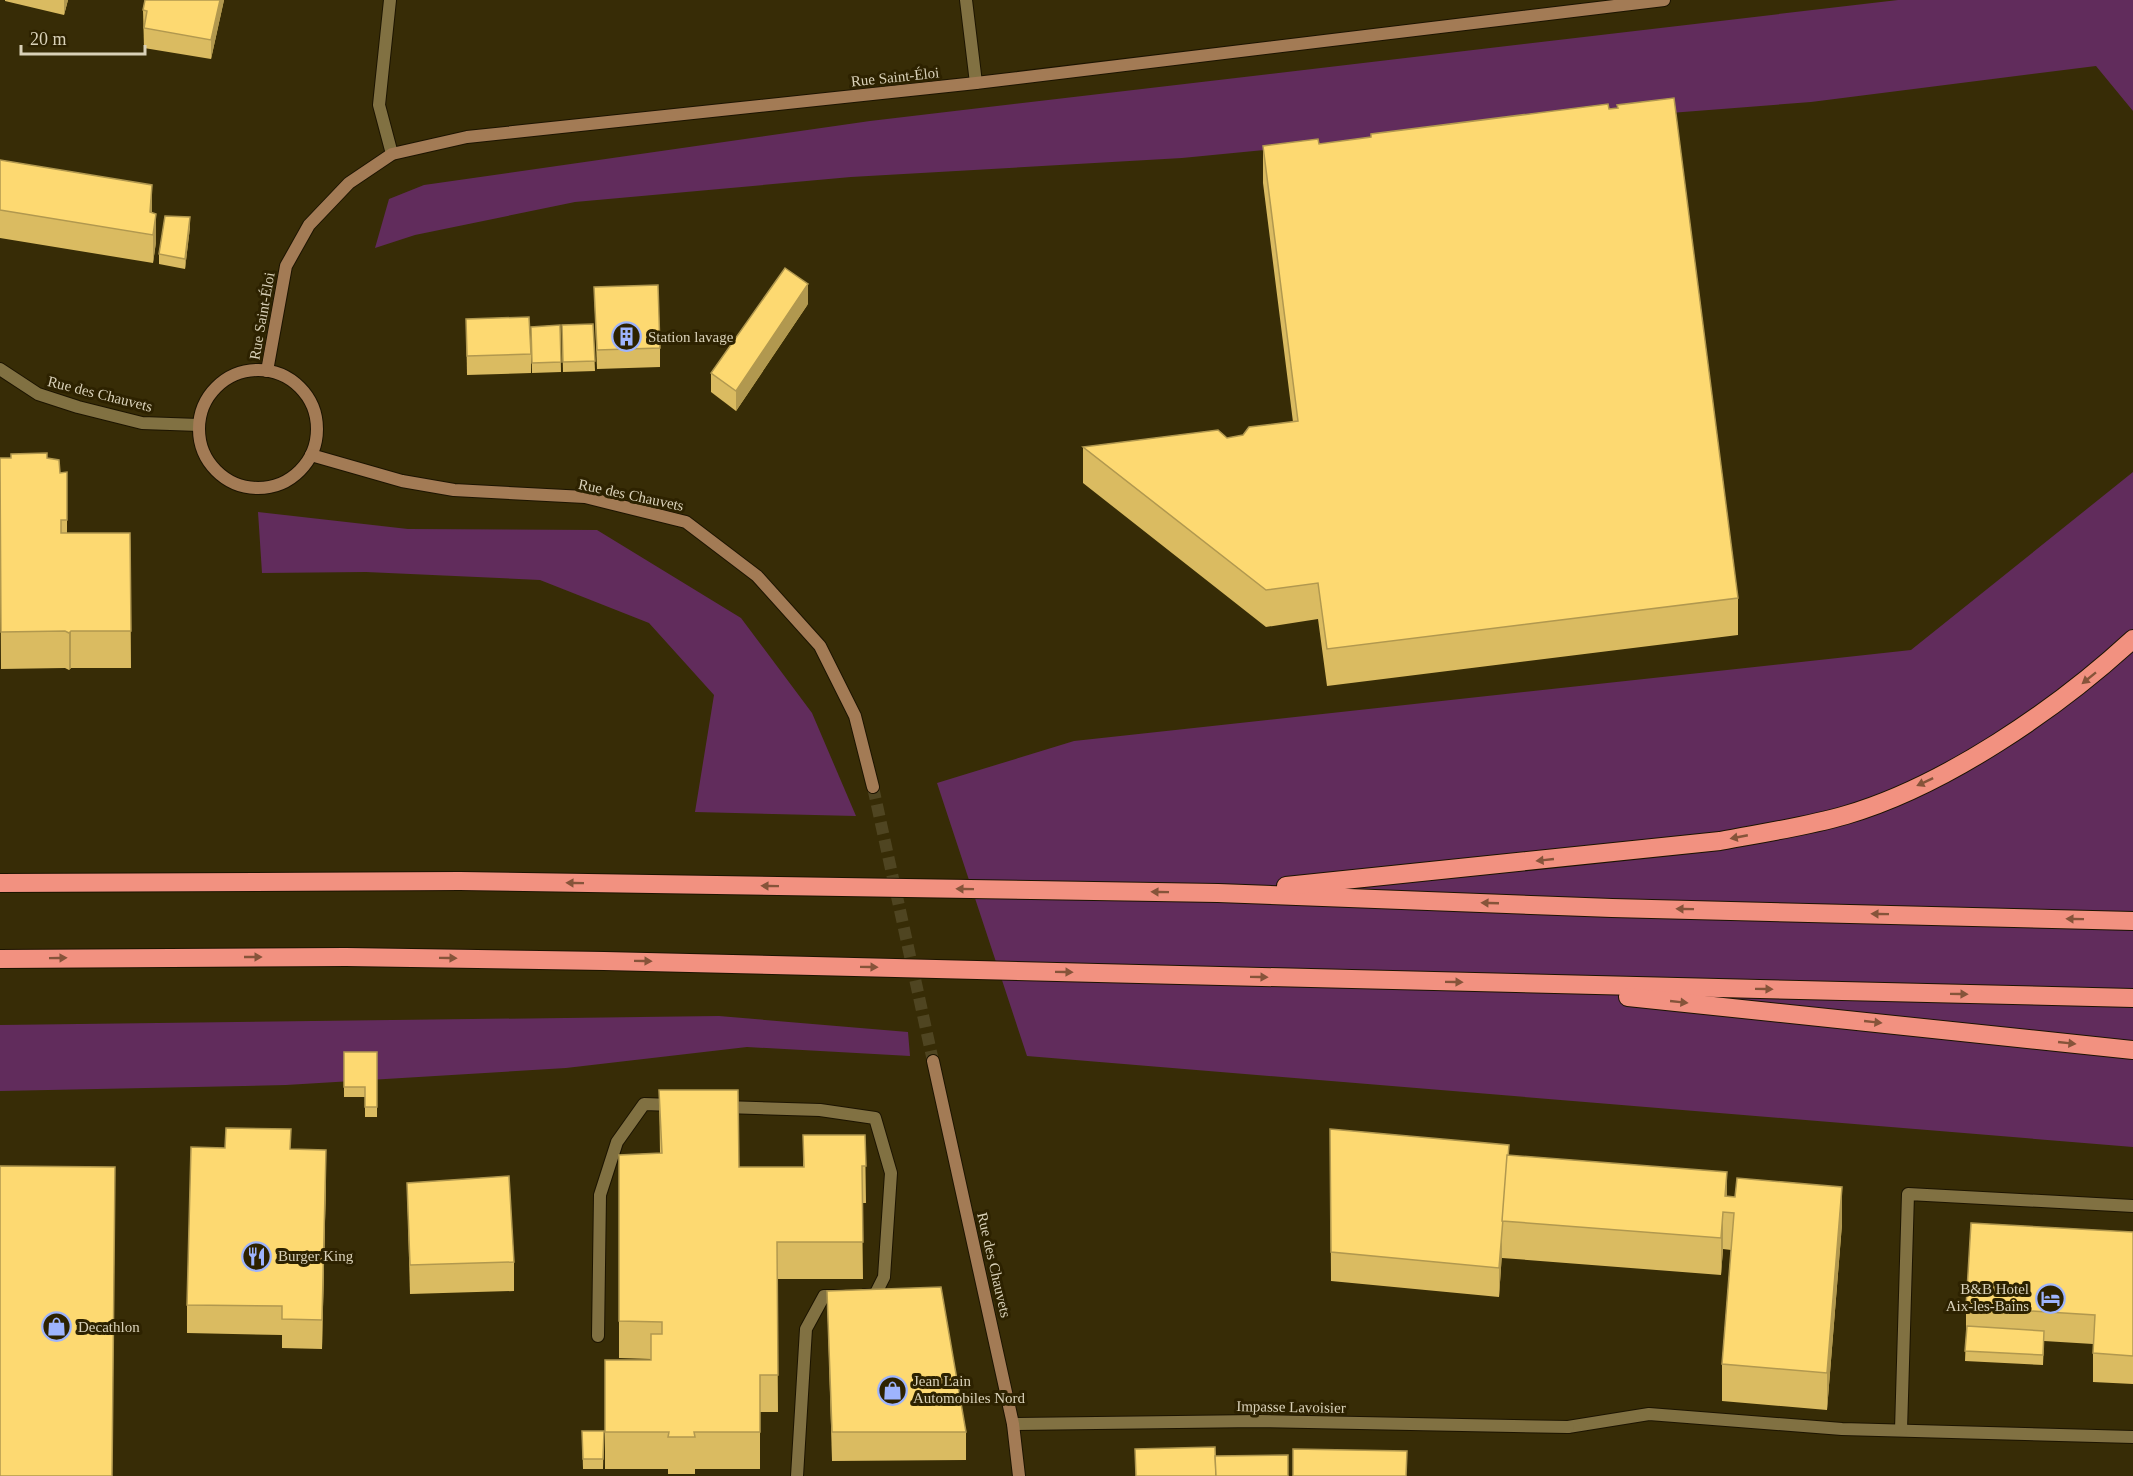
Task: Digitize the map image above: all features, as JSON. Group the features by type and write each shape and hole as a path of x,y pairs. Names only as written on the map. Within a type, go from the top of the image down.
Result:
{"highway":[{"path":"1218,893 1720,841 1791,828 1847,814 1895,796 1948,771 1996,743 2075,689 2133,639"},
{"path":"0,883 460,881 1218,893 1600,907 2133,921"},
{"path":"0,959 346,957 569,960 2133,998"},
{"path":"1495,983 2133,1050"}],"main road":[{"name":"Rue Saint-Éloi","path":"267,370 286,266 309,225 349,183 392,154 467,137 976,83 1664,0"},
{"path":"252,370 267,370 285,376 300,387 310,402 316,419 316,438 311,455 290,479 259,488 243,486 222,475 206,456 200,441 199,425 202,409 210,394 221,382 235,374 252,370"},
{"name":"Rue des Chauvets","path":"311,455 402,481 454,490 585,497 686,522 756,576 820,646 855,716 873,787"},
{"name":"Rue des Chauvets","path":"933,1061 1013,1424 1019,1476"}],"street":[{"path":"390,0 378,105 392,154"},
{"path":"966,0 976,83"},
{"name":"Rue des Chauvets","path":"0,369 38,394 78,407 142,423 199,425"},
{"path":"598,1336 600,1195 617,1142 644,1104 691,1106"},
{"path":"714,1106 820,1110 875,1118 891,1173 884,1277 875,1294 824,1296 806,1329 797,1476"},
{"path":"1901,1430 1908,1194 2133,1206"},
{"name":"Impasse Lavoisier","path":"1013,1424 1258,1421 1568,1427 1649,1414 1842,1429 2133,1437"}],"shaded area":[{"path":"1898,0 2133,0 2133,111 2096,66 1811,102 1541,123 1182,158 851,177 575,202 415,235 375,248 389,199 424,185 870,121"},
{"path":"2133,472 2133,1147 1027,1056 937,783 1074,741 1911,650"},
{"path":"258,512 408,529 597,530 741,618 812,713 856,816 695,812 714,695 649,623 540,580 366,572 262,573"},
{"path":"719,1016 908,1032 910,1056 747,1047 566,1068 286,1085 0,1091 0,1025"}],"building":[{"path":"145,0 220,0 211,40 144,28 147,11 143,10"},
{"path":"1674,98 1738,598 1327,649 1318,583 1266,590 1083,447 1218,430 1227,438 1243,435 1249,427 1298,421 1263,146 1318,139 1319,144 1371,137 1371,134 1608,104 1609,109 1618,108 1617,105"},
{"path":"0,160 152,185 150,212 156,214 153,235 0,210"},
{"path":"165,216 190,217 185,259 159,254"},
{"path":"785,268 808,284 736,391 711,373"},
{"name":"Station lavage","path":"658,285 660,348 597,350 594,287"},
{"path":"529,317 531,354 467,356 466,319"},
{"path":"593,324 595,361 563,362 562,325"},
{"path":"560,325 561,362 532,363 531,327"},
{"path":"47,453 47,458 59,460 60,473 67,472 67,520 61,520 61,533 130,533 131,631 1,632 0,458 11,458 11,454"},
{"path":"344,1052 377,1052 377,1107 365,1107 365,1087 344,1087"},
{"path":"659,1090 738,1090 739,1167 804,1167 803,1135 865,1135 866,1166 862,1166 863,1242 777,1242 778,1375 760,1375 760,1432 694,1432 695,1437 668,1437 669,1432 605,1432 605,1360 651,1360 651,1334 662,1334 662,1322 619,1321 619,1155 662,1153"},
{"name":"Burger King","path":"226,1128 291,1129 290,1149 326,1150 322,1320 282,1319 282,1306 187,1305 191,1147 225,1148"},
{"path":"1330,1129 1509,1145 1499,1268 1331,1252"},
{"path":"1507,1155 1727,1172 1725,1196 1735,1197 1737,1178 1842,1187 1827,1373 1722,1364 1734,1213 1723,1212 1721,1238 1502,1221"},
{"name":"Decathlon","path":"0,1166 115,1167 112,1476 0,1476"},
{"path":"509,1176 514,1262 410,1265 407,1183"},
{"name":"B&B Hotel Aix-les-Bains","path":"1971,1223 2133,1232 2133,1356 2093,1353 2095,1315 1966,1307"},
{"name":"Jean Lain Automobiles Nord","path":"941,1287 966,1432 832,1432 827,1291"},
{"path":"1967,1326 2044,1331 2043,1355 1965,1351"},
{"path":"582,1431 604,1431 603,1459 583,1459"},
{"path":"1215,1447 1216,1476 1136,1476 1135,1449"},
{"path":"1293,1449 1407,1451 1406,1476 1293,1476"},
{"path":"1288,1455 1288,1476 1216,1476 1215,1456"}],"tunnel":[{"path":"873,787 933,1061"}],"place":[{"name":"Station lavage","path":"627,337"},
{"name":"Burger King","path":"257,1256"},
{"name":"B&B Hotel Aix-les-Bains","path":"2050,1298"},
{"name":"Decathlon","path":"57,1327"},
{"name":"Jean Lain Automobiles Nord","path":"892,1390"}]}
